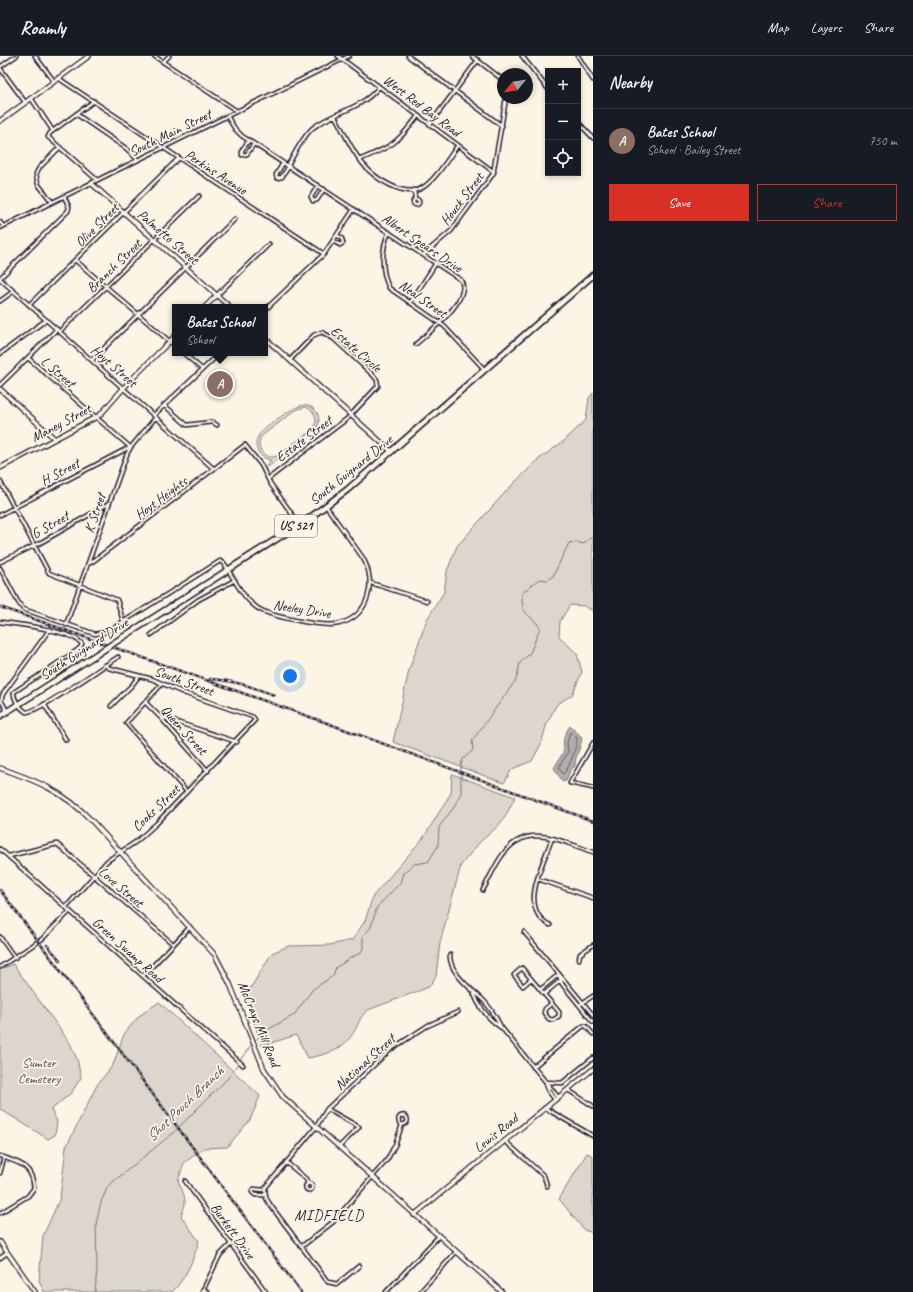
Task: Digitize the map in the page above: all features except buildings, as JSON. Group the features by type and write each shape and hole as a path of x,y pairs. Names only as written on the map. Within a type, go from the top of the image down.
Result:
{"highway":[{"name":"South Guignard Drive","path":"0,716 326,506 392,452 593,275"}],"street":[{"path":"16,56 0,68 25,102"},
{"path":"35,56 54,81"},
{"path":"0,121 89,56"},
{"path":"154,56 237,111"},
{"path":"163,62 169,56"},
{"name":"West Red Bay Road","path":"338,56 494,172"},
{"name":"South Main Street","path":"0,228 349,56"},
{"path":"408,56 502,126"},
{"path":"472,56 497,75"},
{"path":"522,56 545,86"},
{"path":"578,56 593,80"},
{"path":"430,124 478,60"},
{"name":"Perkins Avenue","path":"58,78 178,159 324,254"},
{"path":"283,163 276,175 277,178 282,177 312,129 369,99 379,87"},
{"path":"31,98 53,131"},
{"path":"94,101 53,131 48,137 97,180"},
{"name":"Houck Street","path":"424,255 451,231 494,172 505,104"},
{"path":"76,114 127,149 138,160"},
{"name":"Albert Spears Drive","path":"228,116 235,129 248,140 457,277 463,285 458,302 416,344"},
{"path":"335,116 365,167 393,187 400,190 414,190 423,187 429,182 458,145"},
{"path":"360,160 393,145 401,138 418,116"},
{"path":"581,125 593,138"},
{"path":"248,140 242,150 242,155 247,154 254,144"},
{"path":"52,202 38,184 36,174 39,168 59,148"},
{"name":"Olive Street","path":"29,305 178,159"},
{"name":"Palmetto Street","path":"91,183 227,304"},
{"path":"318,185 311,197 313,202 317,200 324,189"},
{"path":"414,190 415,199"},
{"path":"0,278 68,211 69,207 64,196"},
{"name":"Branch Street","path":"0,385 107,287 199,196"},
{"path":"268,307 324,254 354,209"},
{"path":"92,360 235,219"},
{"path":"0,222 3,226"},
{"name":"Neal Street","path":"389,232 383,249 386,282 393,292 439,322 485,370"},
{"path":"333,241 340,245 343,243 342,239 337,235"},
{"path":"208,304 269,244"},
{"path":"75,260 170,341"},
{"path":"410,303 436,263"},
{"name":"Hoyt Street","path":"0,278 214,469"},
{"path":"0,301 14,291"},
{"path":"0,354 46,320"},
{"name":"Estate Circle","path":"290,360 312,337 319,332 324,333 334,339 373,375 378,382 378,386 352,414"},
{"name":"Maney Street","path":"0,468 96,417 170,341"},
{"path":"268,341 352,414 392,452"},
{"path":"186,356 202,370"},
{"name":"K Street","path":"66,625 131,447 164,406 217,356"},
{"name":"L Street","path":"28,358 131,447"},
{"path":"0,389 56,439"},
{"path":"164,406 186,425 212,422 217,425"},
{"name":"Estate Street","path":"268,479 352,414"},
{"name":"Hoyt Heights","path":"88,564 245,445 263,469 268,479"},
{"name":"H Street","path":"0,515 131,447"},
{"path":"268,479 299,524"},
{"path":"0,481 50,574 117,600 123,622"},
{"name":"G Street","path":"0,562 34,546 109,504"},
{"path":"326,506 363,558 368,567 371,583 427,601"},
{"path":"0,568 21,607 66,625 90,633 98,634 107,632 216,562 222,561 229,569"},
{"name":"Neeley Drive","path":"229,569 248,601 266,614 334,625 346,620 363,608 369,594 371,583"},
{"path":"151,635 198,600 235,580"},
{"path":"0,622 50,630 78,640 82,644 79,649 16,690 14,697 22,710 28,713 118,657"},
{"path":"7,712 1,700 3,694 50,630"},
{"name":"South Street","path":"105,665 109,668 139,676 255,718"},
{"path":"112,706 132,686 139,676"},
{"path":"162,684 126,723 187,792"},
{"name":"Queen Street","path":"145,702 208,772"},
{"path":"44,704 66,740"},
{"path":"160,717 237,742"},
{"name":"Cooks Street","path":"66,907 107,861 146,834 208,772 252,725 255,718"},
{"path":"593,743 570,783 593,788"},
{"name":"McCrays Mill Road","path":"0,768 33,779 63,795 84,813 121,851 208,946 220,962 264,1069 279,1092 438,1237 502,1292"},
{"path":"483,890 502,856 516,842 527,836 538,834 593,852"},
{"path":"550,925 539,917 534,904 533,893 552,838"},
{"name":"Love Street","path":"9,856 57,844 173,944"},
{"name":"Green Swamp Road","path":"0,849 243,1066"},
{"path":"538,879 593,898"},
{"path":"0,967 42,939 70,911"},
{"path":"143,976 190,927"},
{"path":"524,932 593,1022"},
{"path":"0,937 15,958"},
{"path":"579,959 580,954 593,945"},
{"path":"450,955 450,960 458,974 473,993 484,1012 492,1021 501,1027"},
{"path":"531,979 522,986 514,975 522,968 552,1003 559,1012 559,1016 554,1020 549,1019 544,1013 545,1009 552,1003"},
{"path":"541,990 558,975"},
{"path":"544,994 562,980"},
{"path":"562,980 593,1015"},
{"path":"473,993 481,999 497,1018 501,1027 557,1098"},
{"path":"580,1005 593,996"},
{"name":"National Street","path":"265,1196 255,1195 252,1192 255,1189 264,1190 270,1179 316,1127 327,1109 393,1048 427,1026 458,1012"},
{"path":"533,1066 583,1026 586,1026 593,1034"},
{"path":"545,1082 562,1083 593,1058"},
{"name":"Lewis Road","path":"414,1215 593,1069"},
{"path":"568,1090 593,1106"},
{"path":"545,1108 593,1136"},
{"path":"327,1109 359,1127 339,1147"},
{"path":"301,1247 333,1222 373,1177 392,1152 402,1125"},
{"path":"504,1141 541,1173 545,1178 547,1186"},
{"path":"0,1156 22,1164 28,1168 34,1188 28,1196 0,1213"},
{"path":"0,1173 4,1158"},
{"path":"286,1162 306,1179 308,1184"},
{"name":"Burkett Drive","path":"184,1181 266,1292"},
{"path":"264,1190 265,1196 271,1206 325,1280 332,1284 337,1284 359,1266"},
{"path":"386,1292 438,1237"},
{"path":"0,1242 35,1292"},
{"path":"208,1292 203,1290 220,1255 230,1245"},
{"path":"420,1292 456,1252"},
{"path":"0,1258 7,1253"}],"green space":[{"path":"593,393 593,611 584,606 570,605 560,621 559,636 577,654 582,672 572,695 557,704 547,723 541,744 532,761 512,769 504,783 393,742 409,670 427,619 444,592 447,571 457,546 510,487 539,459 564,441 586,420 589,398"},
{"path":"301,406 310,406 316,411 319,417 317,428 268,467 266,465 271,460 260,455 256,447 259,435 267,427 288,412","holes":["305,407 314,413 316,419 313,429 277,456 271,457 263,454 259,445 260,438 296,410"]},
{"path":"452,774 515,797 505,817 498,826 479,843 461,865 440,943 436,976 429,987 368,1010 361,1017 351,1037 341,1047 329,1053 308,1058 296,1035 262,1046 245,997 272,953 288,946 330,945 352,940 365,921 373,896 424,837 451,793"},
{"name":"Sumter Cemetery","path":"13,964 70,1043 77,1059 81,1078 71,1093 51,1110 57,1121 55,1135 48,1139 0,1109 0,970"},
{"path":"159,1002 260,1096 250,1120 227,1147 204,1148 184,1163 178,1181 185,1198 181,1216 199,1241 186,1274 172,1292 44,1292 39,1280 43,1236 60,1198 66,1147 97,1085 113,1065 124,1034 139,1016"},
{"path":"587,1153 593,1156 593,1233 584,1230 559,1199"}],"water":[{"path":"570,726 582,737 575,766 570,771 566,781 563,782 554,768 564,751 564,738"}],"waterway":[{"name":"Shot Pouch Branch","path":"254,1041 267,1030 294,1015 313,989 333,976 336,967 353,956 360,954 363,948 363,936 371,927 377,907 400,883 403,873 414,864 428,862 438,846 439,827 454,807 461,793 461,765 463,759 473,750 472,741 516,680 520,663 530,653 540,628 525,611 523,607 522,593 539,579 548,580 553,576 569,543 577,542 583,544 593,536"},
{"name":"Shot Pouch Branch","path":"240,1060 252,1044"},
{"name":"Shot Pouch Branch","path":"95,1292 97,1269 96,1224 101,1202 108,1186 172,1134 229,1077 238,1063"}],"railway":[{"path":"0,607 327,723 593,821"},
{"path":"210,679 243,684 274,695"},
{"path":"0,890 301,1292"},
{"path":"47,945 60,960"}],"place":[{"name":"Bates School","path":"220,384"}],"district":[{"name":"MIDFIELD","path":"329,1215"}]}
